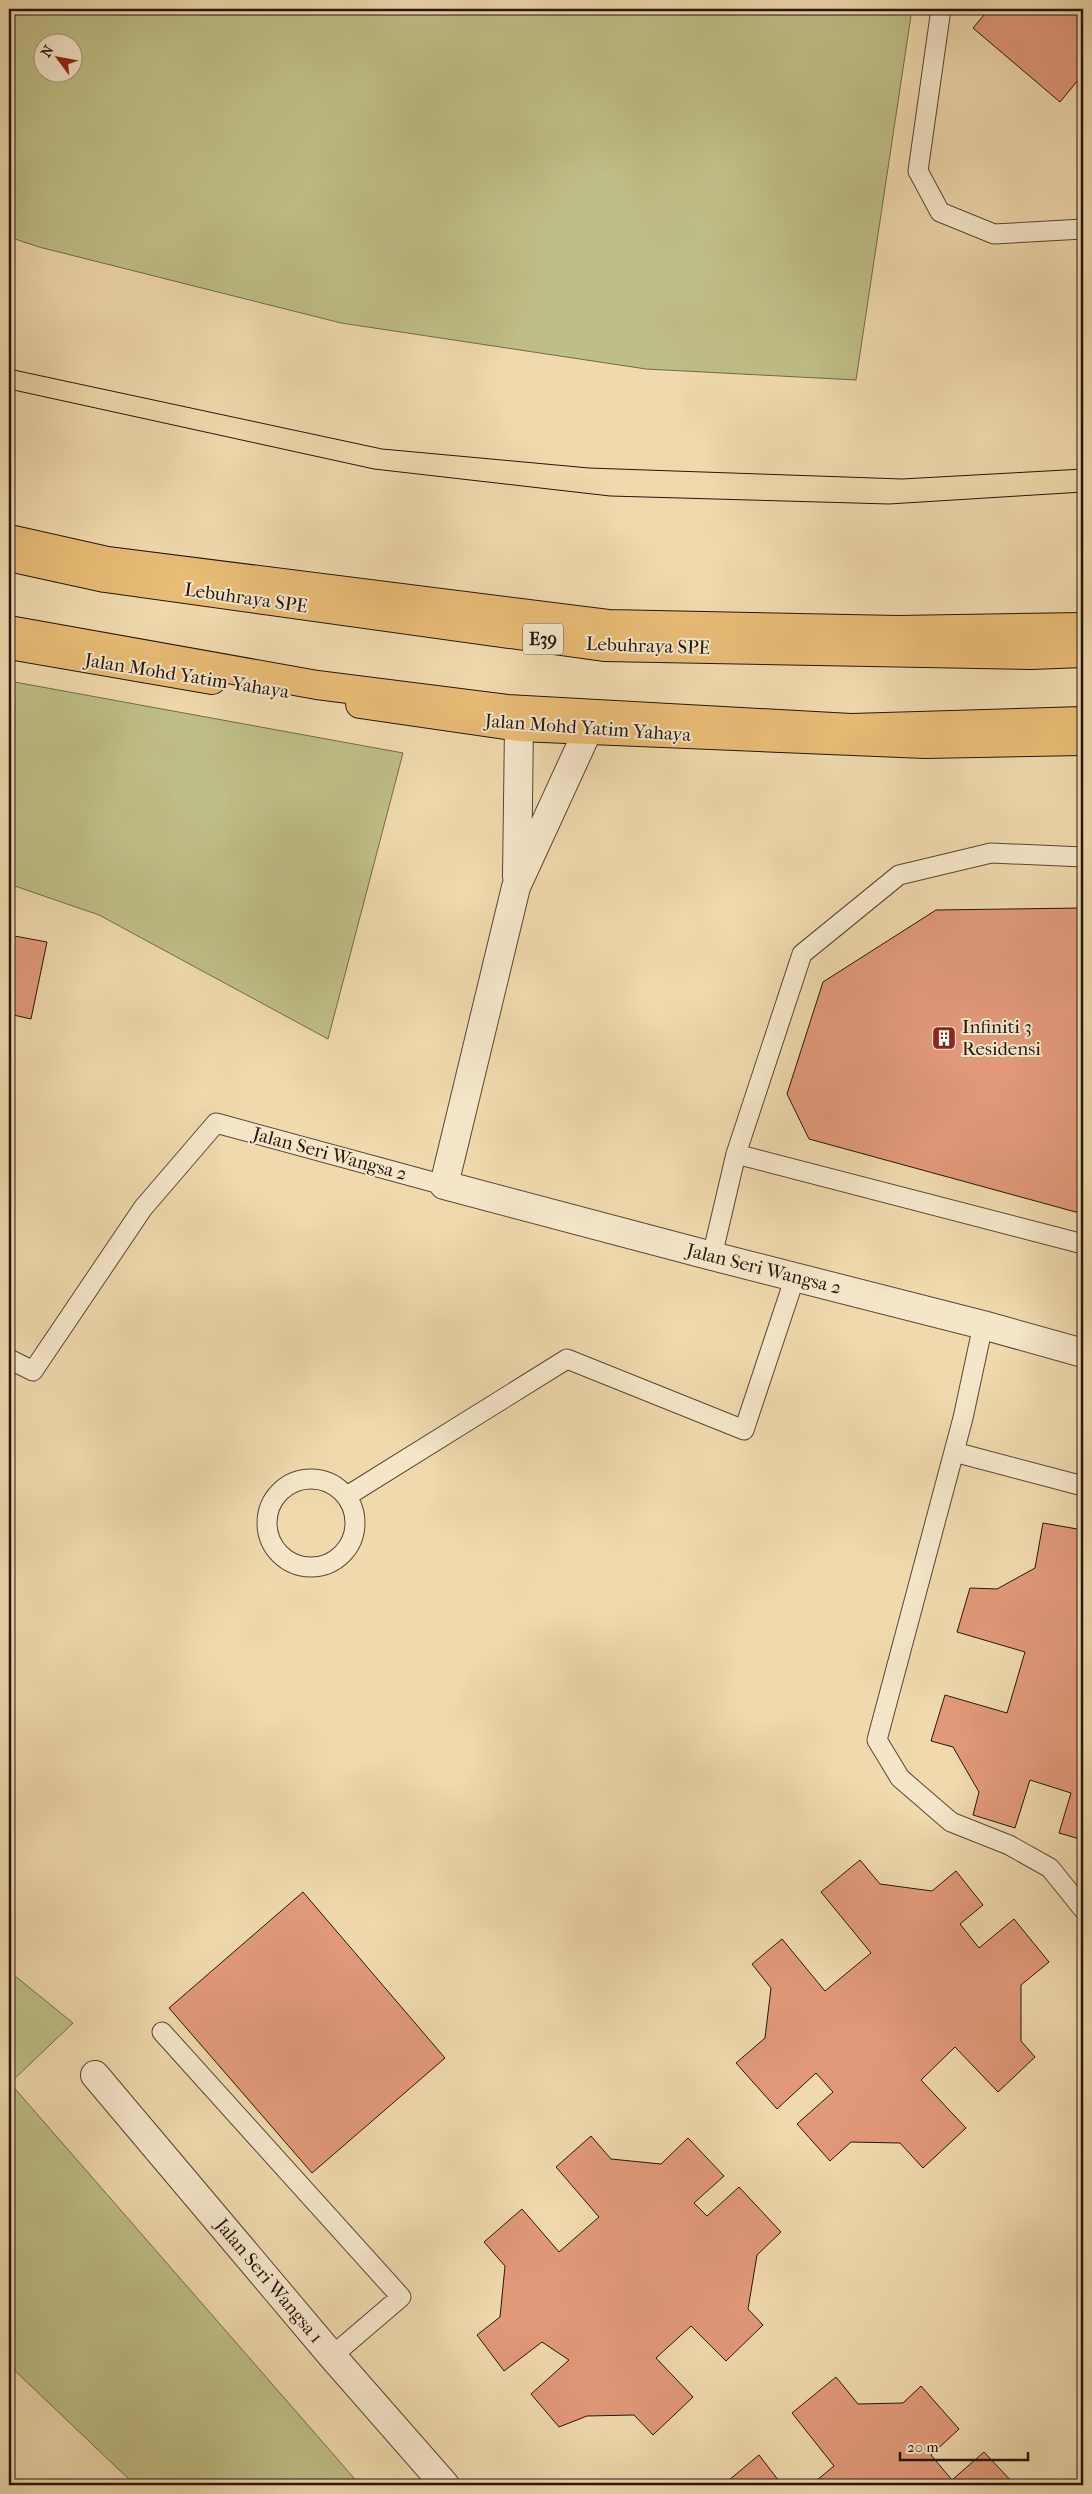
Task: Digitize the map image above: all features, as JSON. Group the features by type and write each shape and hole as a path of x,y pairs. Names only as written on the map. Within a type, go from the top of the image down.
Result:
{"main road":[{"path":"9,539 107,561 608,624 898,630 1083,627"},
{"name":"Lebuhraya SPE","path":"9,557 105,578 604,647 1031,655 1083,653"},
{"path":"9,630 317,684 507,709 851,728 1083,721"},
{"name":"Jalan Mohd Yatim Yahaya","path":"9,645 313,697 519,727 925,744 1083,741"}],"street":[{"path":"516,887 519,727"},
{"path":"444,1184 516,887 588,730"},
{"name":"Jalan Seri Wangsa 2","path":"444,1184 712,1256 983,1325 1083,1353"},
{"name":"Jalan Seri Wangsa 1","path":"95,2075 332,2356 445,2485"}],"lane":[{"path":"941,9 918,170 940,212 994,234 1083,229"},
{"path":"712,1256 736,1154 802,954 899,875 991,853 1083,857"},
{"name":"Jalan Seri Wangsa 2","path":"9,1359 33,1371 143,1208 216,1123 444,1184"},
{"path":"736,1154 1083,1244"},
{"path":"347,1496 567,1359 744,1430 795,1277"},
{"path":"983,1325 954,1452 877,1740 900,1778 951,1822 1009,1845 1050,1868 1083,1909"},
{"path":"954,1452 1083,1486"},
{"path":"304,1478 328,1481 347,1496 356,1517 353,1539 340,1557 319,1567 297,1566 278,1554 267,1533 268,1508 282,1488 304,1478"},
{"path":"162,2032 401,2297 332,2356"}],"shaded area":[{"path":"9,9 912,9 856,380 646,369 341,323 39,247 9,237"},
{"path":"9,681 403,753 328,1039 99,915 9,884"},
{"path":"9,1971 73,2023 10,2083 360,2485 135,2485 9,2365"}],"building":[{"path":"989,9 1083,9 1083,74 1060,102 973,28"},
{"name":"Infiniti 3 Residensi","path":"1083,908 1083,1214 809,1139 787,1094 823,982 936,910"},
{"path":"9,935 47,942 31,1019 9,1014"},
{"path":"1043,1523 1083,1530 1083,1840 1059,1833 1071,1793 1030,1780 1015,1828 973,1815 979,1792 953,1747 931,1741 945,1695 1007,1713 1025,1652 957,1632 970,1588 997,1589 1035,1568"},
{"path":"860,1860 880,1884 932,1891 956,1871 983,1905 960,1924 979,1948 1014,1919 1049,1962 1021,1985 1021,2041 1035,2057 998,2092 955,2047 921,2080 966,2128 923,2168 900,2143 851,2142 830,2161 797,2124 833,2092 816,2073 777,2109 736,2063 765,2038 771,1988 752,1964 782,1939 825,1991 871,1953 821,1892"},
{"path":"303,1892 445,2058 312,2173 169,2008"},
{"path":"591,2136 611,2159 661,2164 688,2138 724,2176 694,2203 707,2216 739,2187 781,2232 757,2255 748,2309 763,2325 726,2361 691,2326 656,2358 693,2397 653,2435 634,2415 587,2416 559,2427 531,2394 569,2360 542,2342 504,2371 477,2335 500,2317 505,2266 484,2242 522,2209 559,2252 599,2217 556,2167"},
{"path":"836,2377 858,2404 903,2403 921,2386 959,2429 931,2455 952,2480 984,2452 1015,2485 811,2485 834,2466 792,2413"},
{"path":"759,2455 782,2485 723,2485"}],"tram line":[{"path":"9,369 382,449 589,468 902,479 1083,469"},
{"path":"9,389 374,469 610,496 889,504 1083,492"}],"place":[{"name":"Infiniti 3 Residensi","path":"944,1038"}]}
